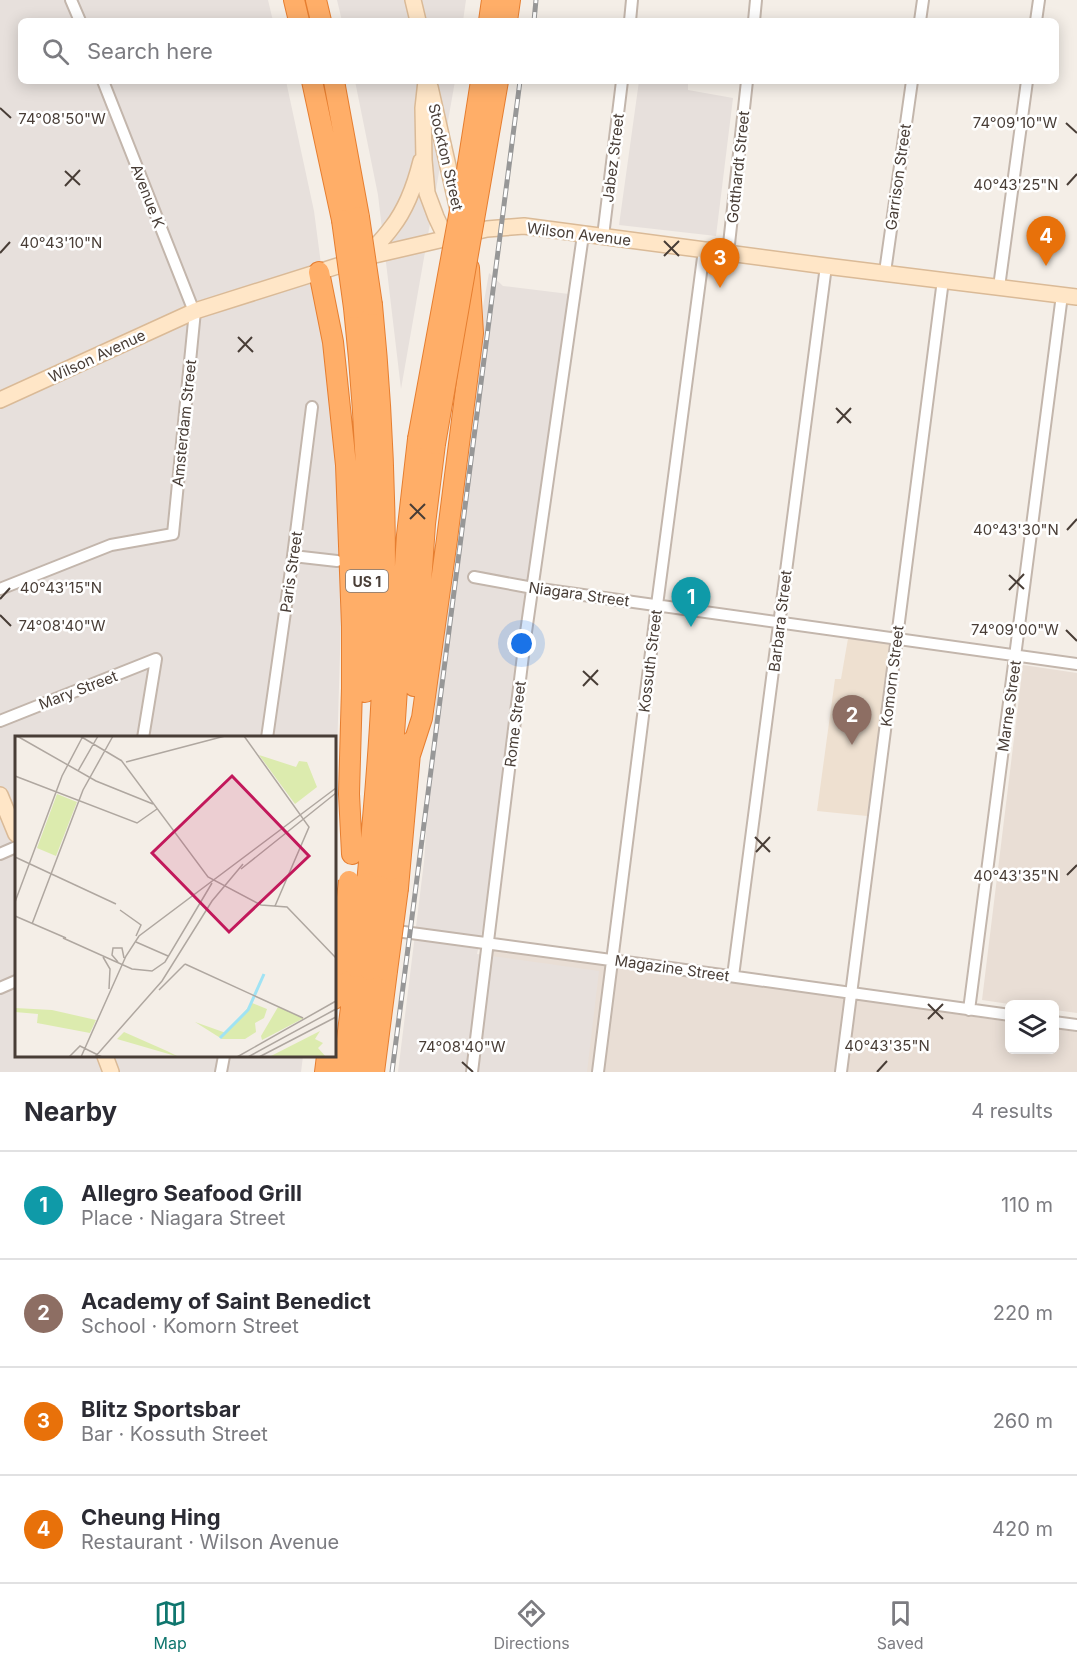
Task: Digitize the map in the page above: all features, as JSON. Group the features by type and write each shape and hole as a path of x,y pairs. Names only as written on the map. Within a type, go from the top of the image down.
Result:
{"highway":[{"path":"294,0 298,18"},
{"path":"316,0 320,18"},
{"path":"489,18 492,0"},
{"path":"507,18 510,0"},
{"name":"US 1","path":"313,84 350,219 363,306 367,563 364,694 352,854 373,885 363,968 336,997"},
{"path":"334,84 350,219"},
{"path":"373,885 391,782 406,536 426,441 481,84"},
{"name":"US 1","path":"374,1072 363,968 373,885 410,755 425,533 426,441 497,84"},
{"path":"410,755 422,718 473,333 470,280 455,236"},
{"path":"319,272 336,368 347,477 352,626 349,794 352,854"},
{"path":"363,306 383,450 385,592 373,885"},
{"path":"343,1072 363,968"},
{"path":"357,1072 363,968"},
{"path":"326,1072 327,1057"}],"main road":[{"path":"413,0 417,18"},
{"name":"Stockton Street","path":"427,84 423,108 427,193 436,217 455,236"},
{"name":"Stockton Street","path":"428,84 455,236"},
{"path":"366,257 401,213 414,188 424,147"},
{"name":"Wilson Avenue","path":"0,400 195,311 366,257 487,229 524,226 1070,296"},
{"path":"0,795 15,832"},
{"path":"105,1057 111,1072"}],"street":[{"path":"71,0 79,18"},
{"path":"630,18 632,0"},
{"path":"754,18 756,0"},
{"path":"920,18 923,0"},
{"path":"1036,18 1039,0"},
{"name":"Avenue K","path":"104,84 195,311"},
{"name":"Jabez Street","path":"603,236 622,84"},
{"name":"Gotthardt Street","path":"728,253 747,84"},
{"name":"Garrison Street","path":"885,272 912,84"},
{"path":"999,287 1028,84"},
{"name":"Rome Street","path":"472,1072 525,639 584,235"},
{"name":"Kossuth Street","path":"598,1072 704,250"},
{"name":"Barbara Street","path":"733,976 826,266"},
{"name":"Komorn Street","path":"842,1072 943,280"},
{"name":"Marne Street","path":"969,1010 1016,656 1070,296"},
{"name":"Amsterdam Street","path":"0,589 111,545 173,534 195,311"},
{"name":"Paris Street","path":"267,736 312,407"},
{"path":"293,556 338,561"},
{"name":"Niagara Street","path":"474,577 533,588 1077,664"},
{"name":"Mary Street","path":"0,721 156,659 143,736"},
{"path":"0,854 15,847"},
{"name":"Magazine Street","path":"336,923 733,976 1005,1015"},
{"path":"0,988 15,981"},
{"path":"1059,1023 1077,1025"},
{"path":"221,1072 224,1057"}],"shaded area":[{"path":"0,0 268,0 272,18 18,18 18,84 287,84 314,211 336,378 342,588 336,766 336,736 15,736 15,1057 303,1057 301,1072 0,1072"},
{"path":"337,0 466,0 463,18 341,18"},
{"path":"356,84 454,84 401,389 378,195"},
{"path":"639,84 688,84 688,90 733,98 716,236 619,225"},
{"path":"489,273 503,286 569,294 496,867 477,954 599,971 587,1072 398,1072 424,862 450,493"},
{"path":"850,627 893,633 867,816 817,811 835,679 841,679"},
{"path":"1023,665 1077,673 1077,1013 1059,1011 1059,1000 1005,1000 1005,1003 982,1000"},
{"path":"489,945 1005,1021 1005,1054 1059,1054 1059,1030 1077,1032 1077,1072 470,1072"}],"railway":[{"path":"534,18 536,0"},
{"path":"392,1072 520,84"}],"place":[{"name":"Cheung Hing","path":"1046,266"},
{"name":"Blitz Sportsbar","path":"720,288"},
{"name":"Allegro Seafood Grill","path":"691,627"},
{"name":"Academy of Saint Benedict","path":"852,745"}]}
